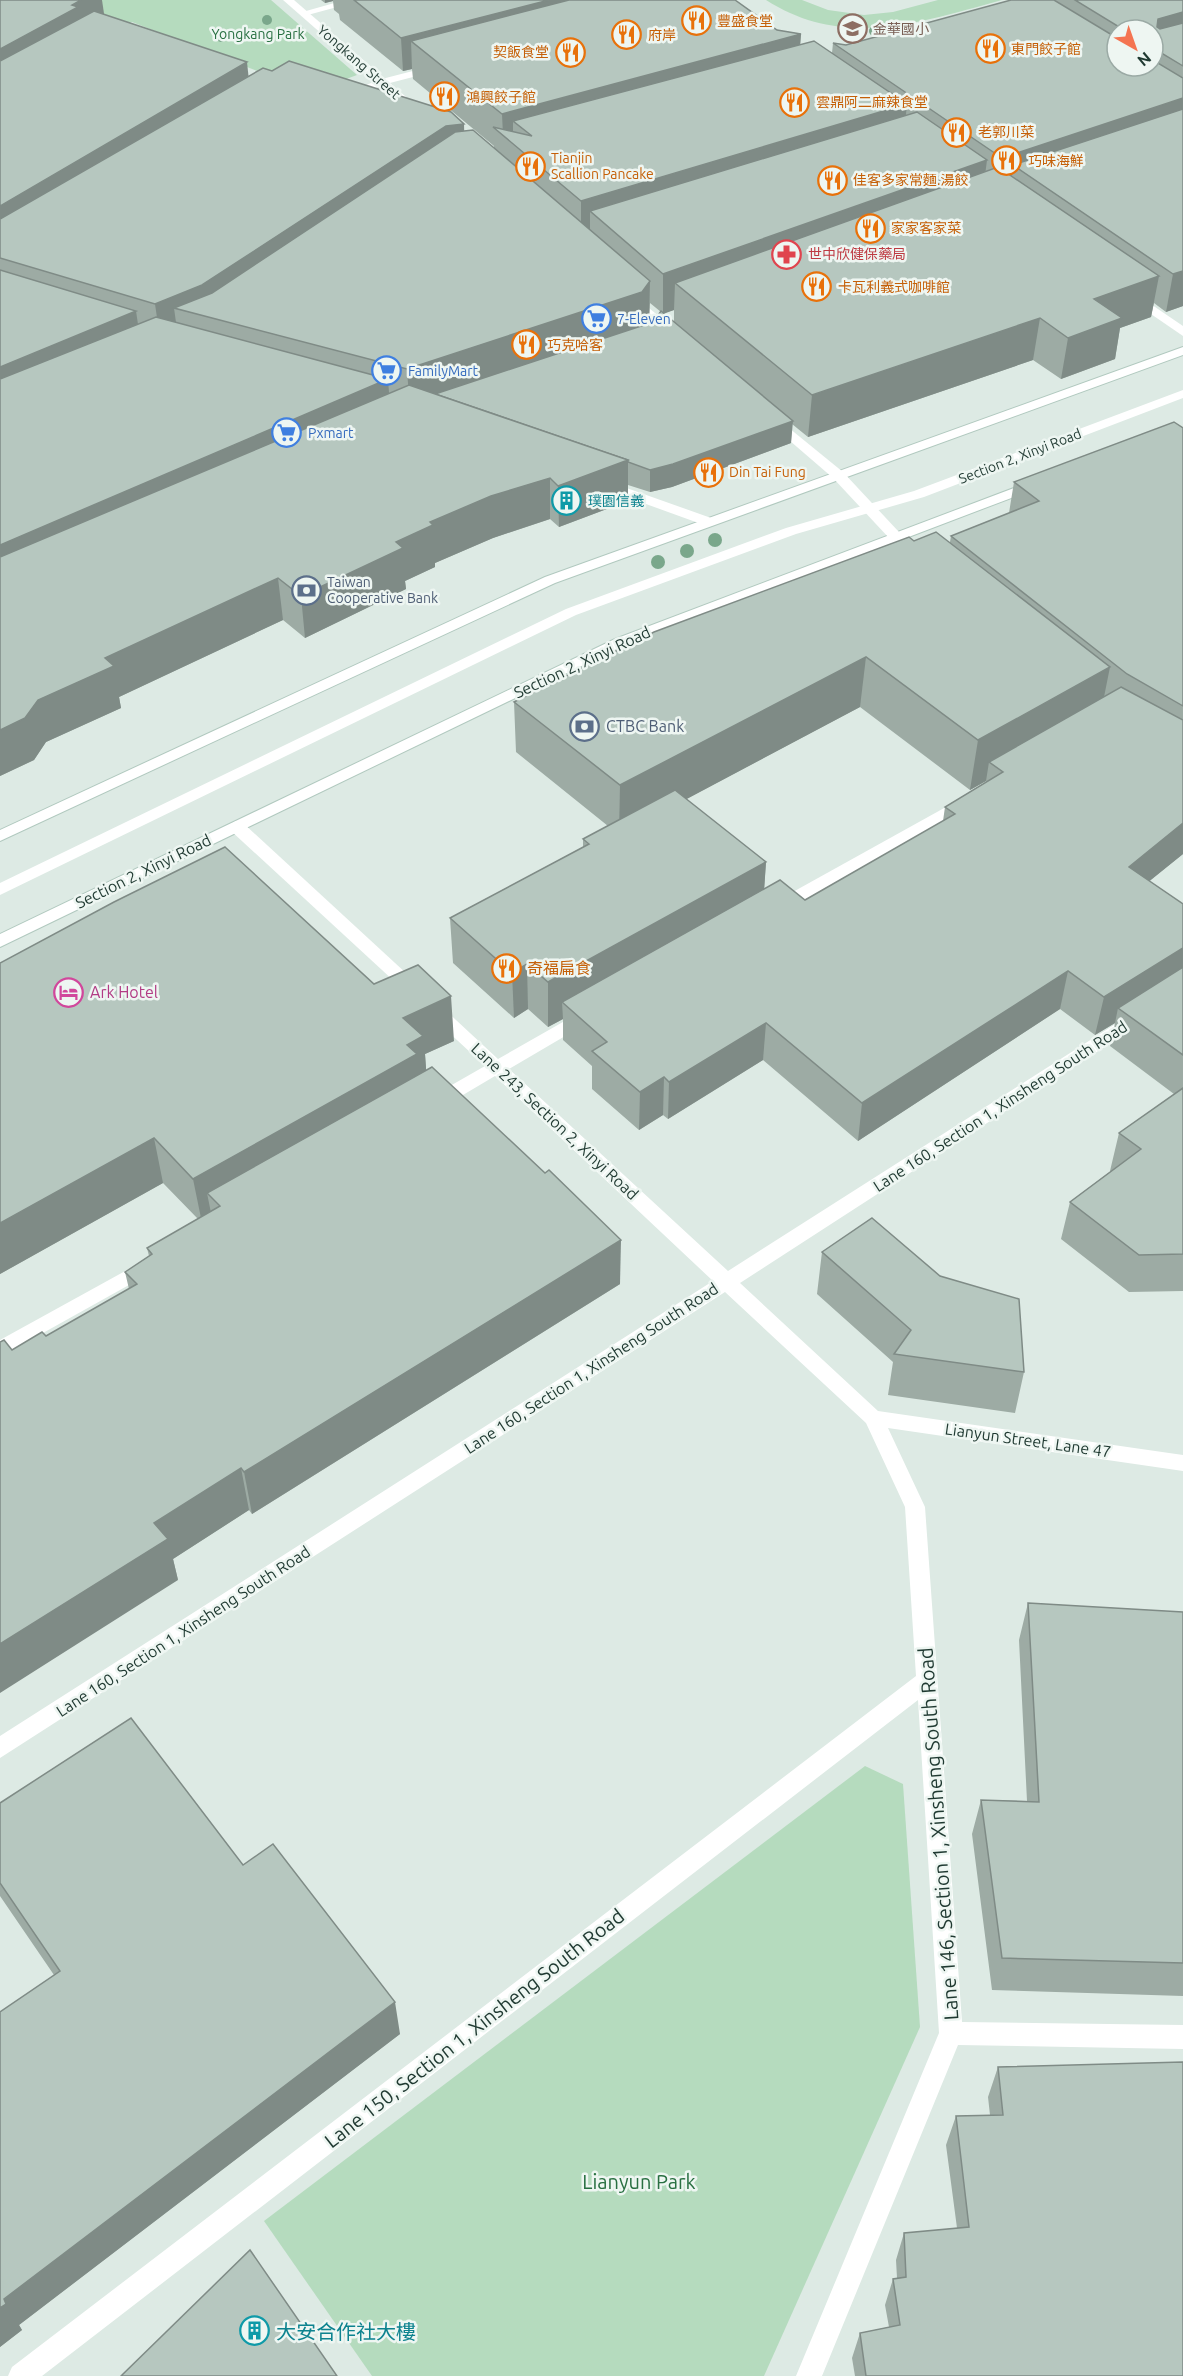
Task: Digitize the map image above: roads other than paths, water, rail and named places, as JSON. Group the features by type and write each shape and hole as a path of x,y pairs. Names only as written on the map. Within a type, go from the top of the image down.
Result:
{"main road":[{"name":"Yongkang Street","path":"288,0 428,121"},
{"path":"304,14 358,0"},
{"path":"333,100 382,82 450,65"},
{"path":"1124,290 1183,332"},
{"path":"626,292 683,343"},
{"path":"0,836 549,579 1183,351"},
{"name":"Section 2, Xinyi Road","path":"0,891 571,612 791,531 868,510 987,469 1183,394"},
{"path":"767,413 838,475 868,510 917,560"},
{"path":"586,478 709,522"},
{"name":"Section 2, Xinyi Road","path":"0,941 620,642 1049,479"},
{"path":"764,915 980,793"},
{"name":"Lane 243, Section 2, Xinyi Road","path":"236,826 873,1418"},
{"name":"Lane 160, Section 1, Xinsheng South Road","path":"0,1748 1153,1008"},
{"path":"425,1108 600,1009"},
{"path":"0,1349 166,1255"},
{"name":"Lianyun Street, Lane 47","path":"873,1418 1183,1463"},
{"name":"Lane 146, Section 1, Xinsheng South Road","path":"809,2376 951,2033 915,1508 873,1418"},
{"name":"Lane 150, Section 1, Xinsheng South Road","path":"21,2376 927,1680"},
{"path":"951,2033 1183,2037"}],"place":[{"name":"豐盛食堂","path":"696,21"},
{"name":"金華國小","path":"852,29"},
{"name":"府岸","path":"627,35"},
{"name":"東門餃子館","path":"990,49"},
{"name":"契飯食堂","path":"570,52"},
{"name":"鴻興餃子館","path":"445,97"},
{"name":"雲鼎阿二麻辣食堂","path":"795,102"},
{"name":"老郭川菜","path":"957,132"},
{"name":"巧味海鮮","path":"1007,161"},
{"name":"Tianjin Scallion Pancake","path":"530,166"},
{"name":"佳客多家常麵.湯餃","path":"832,180"},
{"name":"家家客家菜","path":"870,228"},
{"name":"世中欣健保藥局","path":"787,254"},
{"name":"卡瓦利義式咖啡館","path":"817,287"},
{"name":"7-Eleven","path":"596,319"},
{"name":"巧克哈客","path":"526,345"},
{"name":"FamilyMart","path":"387,371"},
{"name":"Pxmart","path":"287,433"},
{"name":"Din Tai Fung","path":"708,472"},
{"name":"璞園信義","path":"567,501"},
{"name":"Taiwan Cooperative Bank","path":"306,590"},
{"name":"CTBC Bank","path":"585,726"},
{"name":"奇福扁食","path":"506,968"},
{"name":"Ark Hotel","path":"69,992"},
{"name":"大安合作社大樓","path":"255,2331"}],"park label":[{"name":"Yongkang Park","path":"258,34"},
{"name":"Lianyun Park","path":"639,2181"}]}
